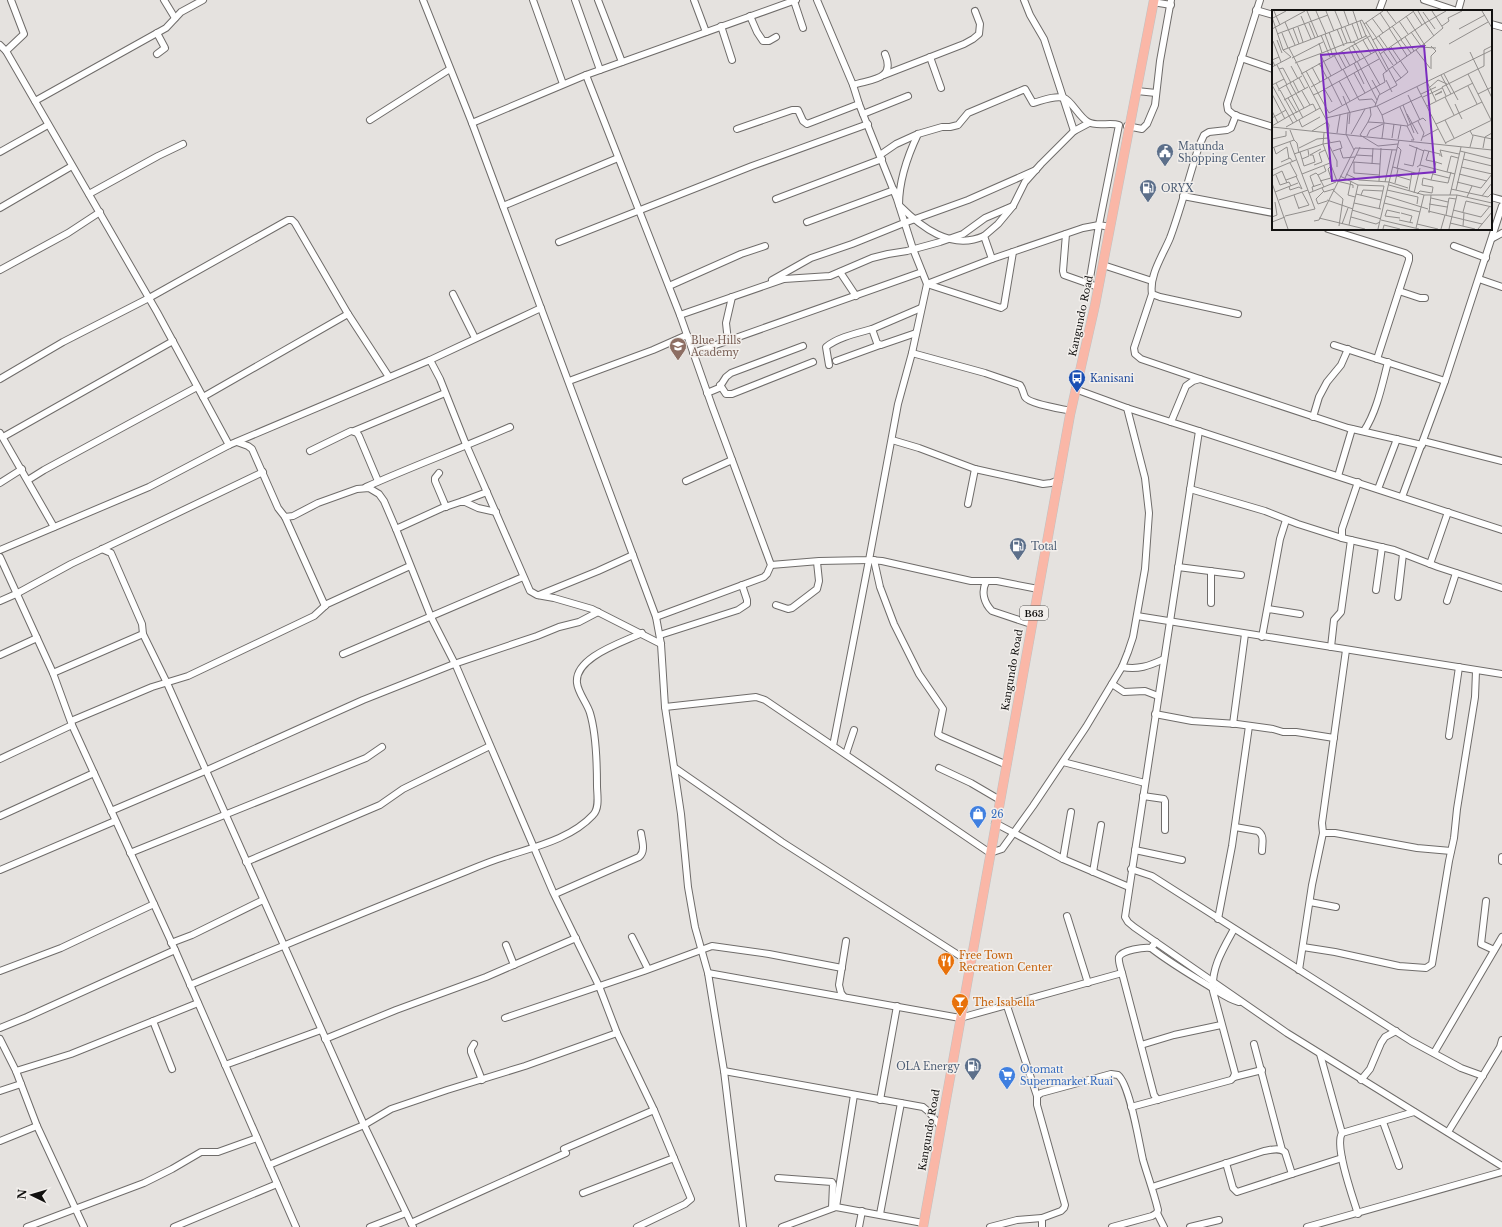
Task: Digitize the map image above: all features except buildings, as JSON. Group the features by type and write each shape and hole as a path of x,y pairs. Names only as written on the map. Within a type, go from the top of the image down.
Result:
{"highway":[{"name":"Kangundo Road","path":"923,1225 1031,624 1071,411 1082,363 1094,285 1103,265 1153,1"}],"street":[{"path":"6,51 24,34 11,0"},
{"path":"164,0 175,18"},
{"path":"35,101 166,28 181,12 203,0"},
{"path":"533,0 563,84"},
{"path":"575,0 600,70"},
{"path":"598,0 622,62"},
{"path":"694,0 706,32"},
{"path":"472,123 586,75 795,0 803,28"},
{"path":"817,0 853,85 859,104 894,190 913,249 927,284 912,353 898,404 872,560 834,746"},
{"path":"1024,0 1030,15 1044,39 1074,132"},
{"path":"1260,0 1227,104 1228,110 1236,115 1272,127"},
{"path":"1379,10 1382,0"},
{"path":"1424,0 1454,10"},
{"path":"1457,10 1461,0"},
{"path":"426,1 450,69 472,123 569,381 656,617 660,635 665,707 681,814 688,886 695,927 708,973 724,1071 743,1227"},
{"path":"918,134 901,178 899,205 913,220 926,229 949,239 973,241 984,236 998,224 1013,206 1025,182 1074,132 1089,123 1130,126 1137,129 1144,128 1154,110 1160,61 1171,2 1153,1"},
{"path":"1256,10 1272,16"},
{"path":"853,85 884,75 964,44 973,39 979,34 980,24 975,11"},
{"path":"750,16 763,42 769,41 776,37"},
{"path":"1492,24 1502,27"},
{"path":"722,26 732,60"},
{"path":"157,33 164,43 165,48 157,54"},
{"path":"0,45 6,51 88,194 100,212 149,298 229,445"},
{"path":"884,75 888,70 885,54"},
{"path":"930,57 941,88"},
{"path":"1241,58 1272,70"},
{"path":"370,120 450,69"},
{"path":"586,75 680,315 707,393 771,566 764,577 656,617"},
{"path":"776,199 881,157 896,144 918,134 942,127 958,125 968,113 1025,89 1033,103 1063,97 1079,115 1089,123"},
{"path":"1137,91 1156,93"},
{"path":"863,114 908,96"},
{"path":"737,129 796,109 798,110 804,123 807,124 859,104"},
{"path":"1236,115 1231,128 1227,130 1208,132 1204,135 1199,146 1170,238 1152,281 1152,294 1134,348 1136,354 1141,359 1352,429 1502,461"},
{"path":"559,242 752,166 868,124"},
{"path":"0,152 48,125"},
{"path":"1066,234 1064,274 1094,285 1099,225 1119,125"},
{"path":"88,194 183,144"},
{"path":"503,206 618,158"},
{"path":"0,208 72,166"},
{"path":"764,285 811,258 968,200 1036,170"},
{"path":"807,222 894,190"},
{"path":"1183,196 1272,214"},
{"path":"1492,196 1502,200"},
{"path":"680,315 784,279 830,276 872,258 949,239 963,234 985,218 1013,206"},
{"path":"1402,497 1445,381 1493,238 1502,206"},
{"path":"0,270 68,233 100,212"},
{"path":"0,378 63,342 149,298 287,220 295,223 348,314 389,377"},
{"path":"927,284 992,259 1083,228 1099,225 1110,227"},
{"path":"1331,230 1407,254 1409,260 1377,359"},
{"path":"1493,238 1502,233"},
{"path":"984,236 992,259"},
{"path":"668,286 741,254 765,246"},
{"path":"1454,246 1486,258"},
{"path":"927,284 997,308 1001,308 1004,306 1013,252"},
{"path":"1103,265 1152,281"},
{"path":"840,272 856,296"},
{"path":"693,353 922,272"},
{"path":"1479,279 1502,287"},
{"path":"1399,291 1420,298 1425,298"},
{"path":"453,294 476,338"},
{"path":"1152,294 1238,314"},
{"path":"728,341 726,323 732,297"},
{"path":"0,550 149,487 229,445 430,360 541,308"},
{"path":"829,365 826,347 830,344 872,329 921,308"},
{"path":"203,397 348,314"},
{"path":"872,329 877,343 880,345"},
{"path":"836,361 916,333"},
{"path":"569,381 653,350 687,335"},
{"path":"54,526 1,435 172,341"},
{"path":"1334,345 1445,381"},
{"path":"707,393 716,390 731,373 803,346"},
{"path":"1313,417 1319,398 1327,382 1341,366 1348,349"},
{"path":"912,353 1013,382 1020,385 1025,397 1028,400 1045,406 1071,411"},
{"path":"430,360 530,592 567,601 598,612 642,633 661,644"},
{"path":"720,386 726,394 732,394 813,362"},
{"path":"1364,431 1369,424 1388,362"},
{"path":"1171,422 1186,386 1186,379 1182,372"},
{"path":"1186,386 1193,381 1200,379"},
{"path":"28,480 197,387"},
{"path":"1076,389 1127,408 1502,530"},
{"path":"310,452 351,431 445,393"},
{"path":"665,707 752,697 761,698 846,754 917,805 990,853 1002,849 1063,762 1112,684 1122,666 1133,637 1145,569 1149,514 1145,478 1127,408"},
{"path":"364,488 413,466 467,446 510,427"},
{"path":"1338,476 1352,429"},
{"path":"354,431 359,436 378,481"},
{"path":"1199,431 1125,917 1128,922 1156,942 1320,1054 1502,1166"},
{"path":"1378,489 1397,438"},
{"path":"892,440 919,448 975,469 1043,484 1059,480"},
{"path":"237,442 252,449 278,508 285,517 325,606"},
{"path":"686,481 732,460"},
{"path":"0,483 22,469"},
{"path":"968,504 975,469"},
{"path":"0,601 71,564 263,472"},
{"path":"439,473 435,478 435,481 446,507"},
{"path":"1342,538 1342,529 1358,482"},
{"path":"285,517 293,516 318,503 357,489 369,488 381,497 396,529 431,617 454,664 554,894 599,986 617,1033 654,1110 691,1199 685,1204 637,1227"},
{"path":"1190,489 1265,511 1286,520 1342,538 1382,547 1502,588"},
{"path":"396,529 446,507 487,492"},
{"path":"463,501 478,508 496,512"},
{"path":"1430,564 1448,512"},
{"path":"1262,637 1280,539 1286,520"},
{"path":"1330,647 1334,620 1341,612 1351,540"},
{"path":"1376,590 1382,547"},
{"path":"102,549 110,553 142,624 143,634 167,683 325,1039 412,1225 654,1110"},
{"path":"1398,597 1403,554"},
{"path":"539,595 633,555"},
{"path":"0,558 53,673 72,723 115,821 175,950 296,1227"},
{"path":"872,560 894,624 919,674 943,709 938,734 1006,765"},
{"path":"771,566 817,562 882,560 954,578 971,581 997,581 1038,589"},
{"path":"776,605 788,609 792,608 818,589 819,581 817,562"},
{"path":"0,759 72,723 152,686 188,676 314,616 325,606 410,566"},
{"path":"1178,567 1241,575"},
{"path":"1211,571 1211,603"},
{"path":"1447,601 1456,573"},
{"path":"343,654 523,577"},
{"path":"986,582 983,593 984,599 992,610 1031,624"},
{"path":"660,635 744,607 747,604 747,600 742,585"},
{"path":"1268,609 1300,614"},
{"path":"111,811 205,771 363,700 454,664 559,627 579,622 598,612"},
{"path":"1137,616 1502,674"},
{"path":"190,985 345,919 502,857 564,836 593,815 596,810 597,775 592,721 589,710 578,686 577,677 579,672 595,655 642,633"},
{"path":"53,673 143,634"},
{"path":"1233,724 1245,634"},
{"path":"0,655 37,638"},
{"path":"1300,970 1310,902 1323,833 1322,823 1346,650"},
{"path":"1122,666 1142,668 1164,660"},
{"path":"1449,736 1459,667"},
{"path":"1303,947 1347,954 1400,966 1426,968 1430,966 1434,960 1475,697 1476,671"},
{"path":"1112,684 1124,692 1145,691 1158,696"},
{"path":"1155,714 1192,721 1233,724 1334,738"},
{"path":"1218,919 1235,827 1249,726"},
{"path":"846,754 854,730"},
{"path":"246,862 380,805 403,789 490,746"},
{"path":"130,852 366,758 382,747"},
{"path":"1063,762 1145,782"},
{"path":"675,768 795,850 971,963"},
{"path":"940,768 971,783 1000,800"},
{"path":"0,816 94,773"},
{"path":"1143,796 1164,799 1166,803 1165,830"},
{"path":"1063,860 1071,812"},
{"path":"0,870 115,821"},
{"path":"995,823 1063,860 1129,888"},
{"path":"1093,872 1101,824"},
{"path":"1235,827 1258,831 1263,836 1262,851"},
{"path":"554,894 642,855 644,848 640,833"},
{"path":"1323,833 1334,833 1417,848 1450,851"},
{"path":"1134,850 1182,860"},
{"path":"1132,869 1152,876 1396,1031 1461,1068 1483,1076"},
{"path":"171,943 192,935 263,900"},
{"path":"1486,901 1480,944 1494,950"},
{"path":"1310,902 1336,907"},
{"path":"0,971 61,948 154,904"},
{"path":"1067,916 1088,983"},
{"path":"1234,929 1217,961 1212,980 1212,988 1221,1025 1235,1073 1234,1077"},
{"path":"632,937 648,969"},
{"path":"1434,1053 1502,937"},
{"path":"325,1039 514,965 576,938"},
{"path":"844,997 840,989 846,941"},
{"path":"1151,948 1156,942"},
{"path":"506,946 514,965"},
{"path":"505,1018 712,946 769,954 842,968"},
{"path":"1156,1098 1122,973 1119,959 1121,954 1144,947 1151,948 1179,968 1230,999 1245,1003"},
{"path":"0,1028 28,1017 175,950"},
{"path":"708,973 960,1018 1122,973"},
{"path":"16,1071 71,1054 198,1003"},
{"path":"880,1100 897,1006"},
{"path":"990,1227 1018,1220 1042,1218 1061,1211 1065,1205 1037,1105 1037,1096 1007,1006"},
{"path":"153,1021 172,1069"},
{"path":"1141,1046 1174,1035 1221,1025"},
{"path":"225,1065 321,1030"},
{"path":"1361,1080 1370,1069 1385,1037 1396,1031"},
{"path":"269,1165 364,1125 391,1109 525,1066 617,1033"},
{"path":"0,1039 16,1071 37,1126 84,1227"},
{"path":"1448,1132 1483,1076 1500,1047 1502,1040"},
{"path":"474,1044 471,1048 471,1052 482,1080"},
{"path":"1254,1044 1282,1150 1285,1152 1292,1174"},
{"path":"1320,1054 1342,1133 1339,1140 1342,1158 1358,1214"},
{"path":"1132,1107 1150,1102 1156,1098 1231,1080 1234,1077 1262,1070"},
{"path":"724,1071 923,1107 941,1127"},
{"path":"1037,1096 1041,1093 1105,1075 1115,1074 1121,1078 1124,1082 1132,1107 1143,1159 1157,1205 1157,1213 1164,1227"},
{"path":"0,1091 21,1084"},
{"path":"834,1207 854,1095"},
{"path":"880,1214 901,1103"},
{"path":"1342,1133 1414,1112"},
{"path":"1383,1122 1399,1166"},
{"path":"0,1141 37,1126"},
{"path":"27,1227 144,1183 172,1170 201,1152 218,1152 257,1138"},
{"path":"1152,1187 1264,1151 1278,1149 1282,1150"},
{"path":"583,1193 674,1158"},
{"path":"1226,1163 1233,1188 1237,1192 1342,1158"},
{"path":"1307,1227 1327,1225 1358,1214 1502,1172"},
{"path":"778,1178 832,1182 834,1207"},
{"path":"174,1227 277,1184"},
{"path":"782,1227 793,1225 834,1207 880,1214 923,1225"},
{"path":"859,1227 862,1211"},
{"path":"370,1227 406,1213"},
{"path":"1112,1227 1152,1216 1157,1213"},
{"path":"1042,1218 1042,1227"},
{"path":"1190,1227 1219,1220"}],"place":[{"name":"Matunda Shopping Center","path":"1165,167"},
{"name":"ORYX","path":"1148,203"},
{"name":"Blue Hills Academy","path":"678,361"},
{"name":"Kanisani","path":"1077,393"},
{"name":"Total","path":"1018,561"},
{"name":"26","path":"978,829"},
{"name":"Free Town Recreation Center","path":"946,976"},
{"name":"The Isabella","path":"960,1017"},
{"name":"OLA Energy","path":"973,1081"},
{"name":"Otomatt Supermarket Ruai","path":"1007,1090"}]}
